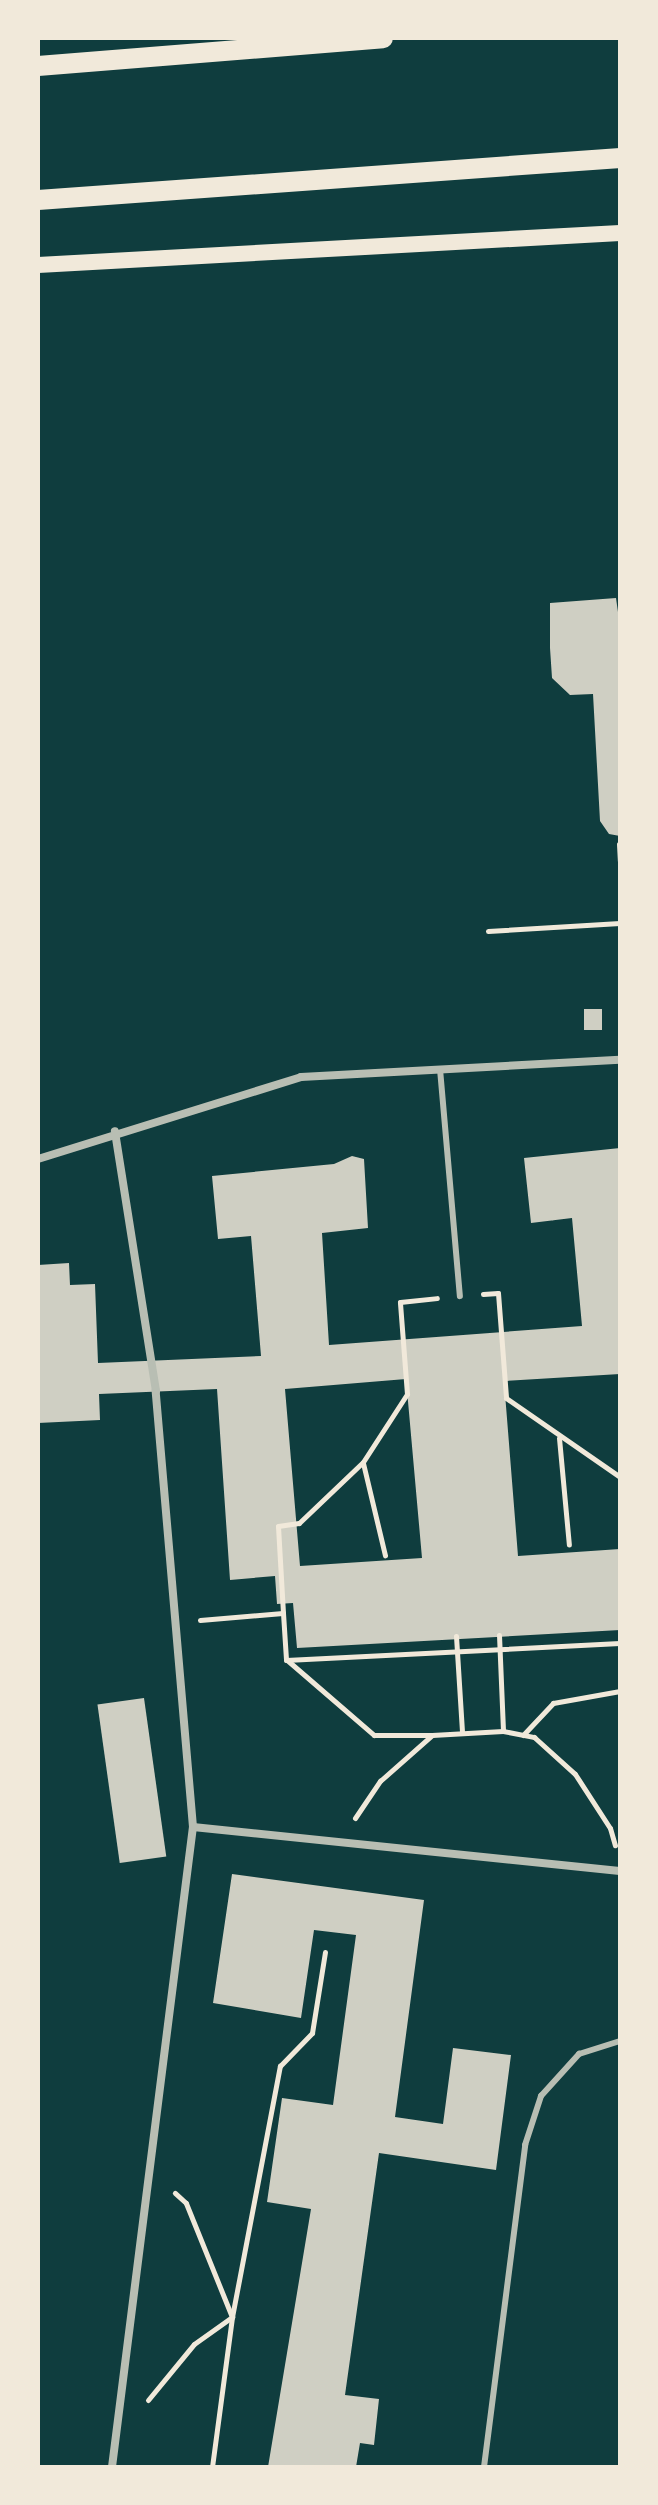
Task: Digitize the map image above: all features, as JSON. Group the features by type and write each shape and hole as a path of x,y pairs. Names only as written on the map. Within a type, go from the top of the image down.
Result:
{"main road":[{"path":"38,66 383,38"},
{"path":"38,200 620,158"},
{"path":"38,265 620,233"}],"street":[{"path":"38,1159 115,1131 301,1077 620,1060"},
{"path":"112,2467 193,1827 156,1391 115,1131"},
{"path":"193,1827 620,1871"}],"lane":[{"path":"440,1069 460,1296"},
{"path":"484,2467 525,2145 541,2096 579,2054 620,2041"}],"path":[{"path":"619,844 620,861"},
{"path":"488,931 620,923"},
{"path":"616,1853 610,1828 575,1774 534,1737 503,1731 374,1735 286,1660 278,1526 299,1523 363,1462 407,1394 400,1302 498,1293 506,1398 620,1477"},
{"path":"559,1437 569,1545"},
{"path":"363,1462 385,1555"},
{"path":"176,1622 283,1613"},
{"path":"499,1635 503,1731"},
{"path":"456,1636 462,1732"},
{"path":"286,1660 620,1643"},
{"path":"523,1735 553,1703 620,1691"},
{"path":"339,1842 380,1781 432,1735"},
{"path":"212,2467 232,2317 280,2066 312,2033 325,1952"},
{"path":"151,2171 186,2203 232,2317"},
{"path":"118,2421 159,2392 194,2344 232,2317"}],"building":[{"path":"616,598 620,626 620,836 609,834 600,821 593,694 570,695 552,678 550,648 550,603"},
{"path":"584,1009 602,1009 602,1030 584,1030"},
{"path":"620,1148 620,1374 504,1381 518,1556 620,1549 620,1630 297,1648 293,1603 277,1604 275,1576 230,1580 217,1389 99,1394 100,1420 38,1423 38,1265 69,1263 70,1285 95,1284 98,1363 261,1356 251,1236 218,1239 212,1176 334,1164 352,1156 364,1159 368,1228 322,1233 329,1345 582,1326 572,1218 531,1223 524,1158","holes":["406,1379 422,1558 300,1566 285,1389"]},
{"path":"144,1698 166,1856 120,1863 97,1705"},
{"path":"232,1874 424,1900 395,2117 443,2124 453,2048 511,2055 496,2170 379,2153 345,2395 379,2399 374,2445 360,2443 356,2467 268,2467 311,2209 267,2202 282,2098 333,2105 356,1935 314,1930 301,2018 213,2003"}]}
